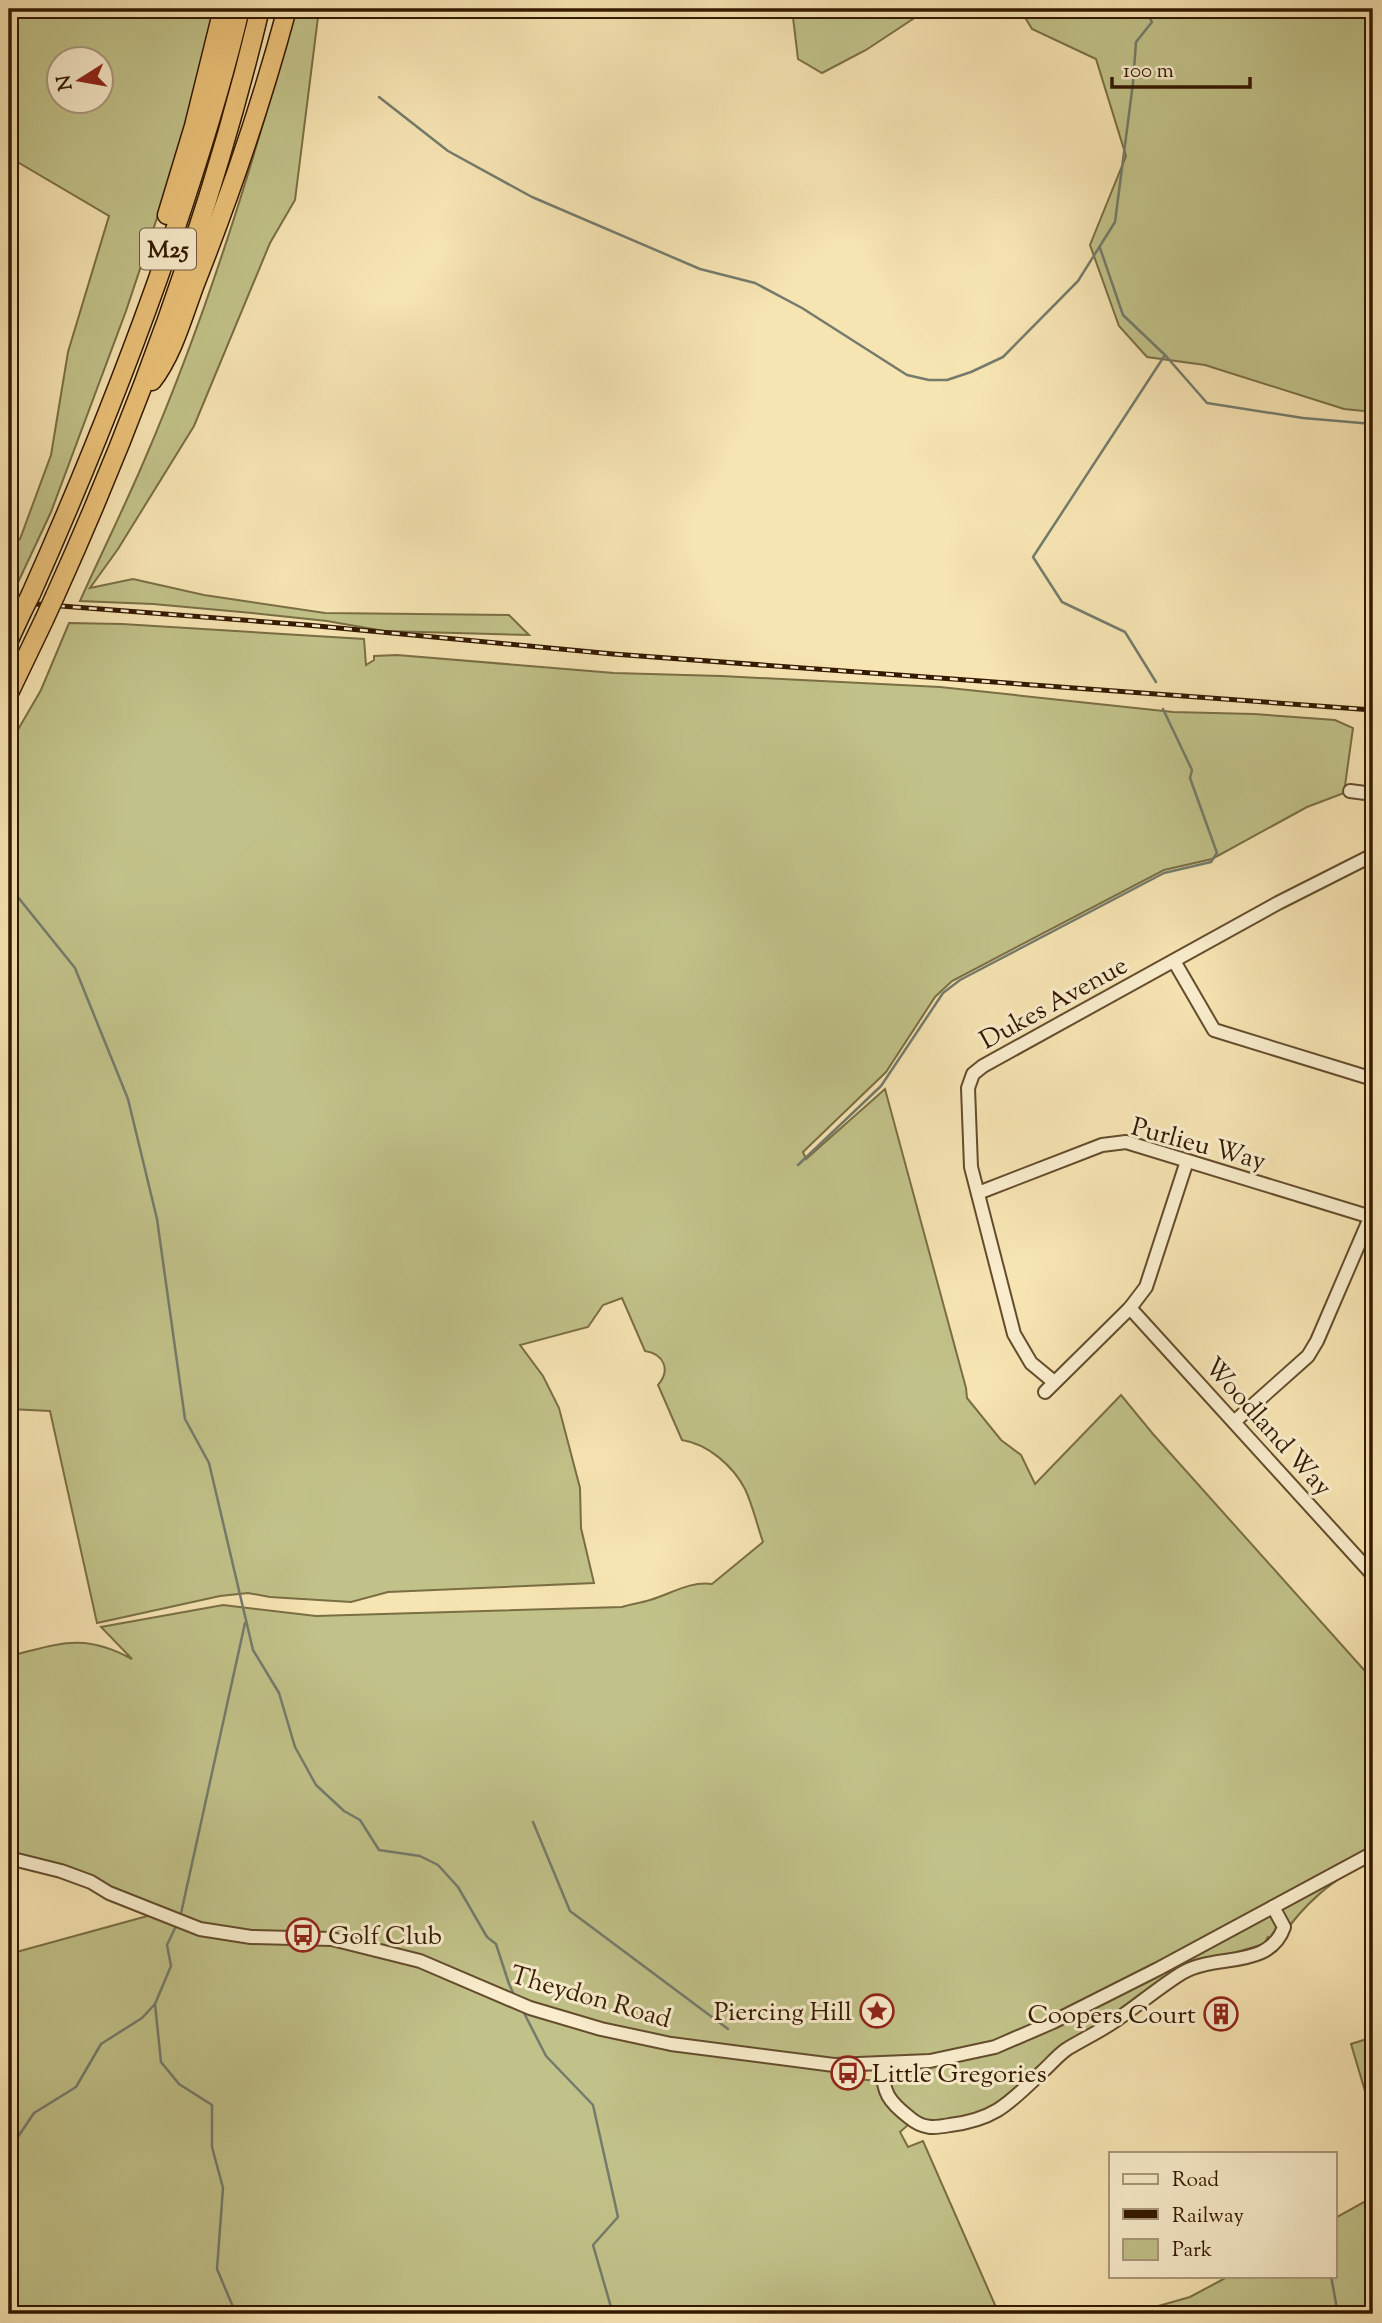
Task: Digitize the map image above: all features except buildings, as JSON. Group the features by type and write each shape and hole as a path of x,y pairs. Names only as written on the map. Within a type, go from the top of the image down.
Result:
{"highway":[{"name":"M25","path":"9,693 55,597 135,404 211,189 260,9"},
{"path":"135,404 160,371 208,251 256,115 287,9"},
{"path":"9,639 82,477 91,431 141,294 234,10"}],"street":[{"path":"1350,791 1373,794"},
{"name":"Dukes Avenue","path":"1130,1308 1050,1387 1031,1363 1014,1334 971,1167 968,1088 973,1074 1278,903 1373,855"},
{"path":"1174,961 1214,1030 1373,1079"},
{"name":"Purlieu Way","path":"978,1193 1102,1145 1126,1142 1372,1214"},
{"path":"1130,1308 1146,1287 1187,1161"},
{"path":"1234,1422 1308,1356 1372,1214"},
{"name":"Woodland Way","path":"1130,1308 1373,1575"},
{"path":"882,2065 883,2086 888,2098 914,2122 929,2128 973,2122 1003,2109 1064,2051 1120,2018 1185,1971 1266,1951 1279,1941 1283,1927 1273,1907 1373,1853"},
{"name":"Theydon Road","path":"9,1857 90,1882 109,1893 200,1930 251,1937 332,1939 420,1961 530,2008 601,2029 671,2044 834,2065 930,2061 995,2047 1053,2022 1273,1907"}],"green space":[{"path":"9,9 215,9 185,134 126,311 51,512 14,591 9,591 9,543 20,539 51,455 68,352 109,216 9,157"},
{"path":"295,9 319,9 295,200 270,243 194,426 118,549 90,588 133,579 204,595 325,613 509,615 529,635 384,631 327,621 252,613 80,601 144,461 209,294 246,181"},
{"path":"792,9 928,9 866,50 822,73 798,59"},
{"path":"1020,9 1373,9 1373,412 1344,409 1205,365 1147,357 1119,326 1090,245 1126,156 1096,59 1032,29"},
{"path":"69,623 364,639 366,665 374,660 374,656 397,655 614,673 940,687 1173,712 1335,720 1353,728 1344,793 1307,807 1212,859 1164,870 952,981 935,997 886,1072 803,1152 806,1159 885,1089 967,1398 1001,1440 1021,1455 1035,1484 1121,1395 1373,1680 1373,1857 1320,1894 1298,1915 1277,1943 1268,1937 1264,1944 1183,1968 1000,2104 971,2117 929,2123 895,2104 874,2058 834,2059 832,2076 876,2081 880,2094 908,2125 900,2132 908,2147 923,2141 999,2314 9,2314 9,1954 162,1912 9,1854 9,1656 57,1645 85,1643 99,1645 132,1659 101,1627 223,1605 316,1616 622,1607 688,1586 712,1584 763,1542 748,1495 734,1472 710,1451 682,1440 658,1385 664,1374 664,1364 657,1355 645,1351 622,1298 603,1305 588,1327 520,1345 543,1376 559,1408 580,1488 581,1528 594,1583 388,1592 351,1602 248,1593 220,1596 97,1623 50,1411 9,1409 9,745 41,690"},
{"path":"1373,2037 1373,2089 1365,2091 1351,2044"},
{"path":"1373,2197 1373,2314 1130,2314 1190,2297 1225,2278 1336,2278 1336,2217"}],"waterway":[{"path":"379,97 448,151 532,197 700,269 755,283 802,308 907,375 929,380 947,380 1003,357 1078,281 1115,222 1136,42 1152,22 1145,9"},
{"path":"1100,248 1123,315 1165,355 1207,403 1303,418 1373,424"},
{"path":"1156,682 1125,632 1062,602 1033,557 1165,355"},
{"path":"798,1165 881,1086 943,993 960,980 1164,873 1211,862 1217,853 1190,778 1192,770 1163,709"},
{"path":"9,886 75,968 128,1099 157,1219 185,1419 209,1463 253,1650 279,1693 295,1747 316,1785 344,1811 360,1820 379,1850 420,1856 438,1865 458,1887 487,1937 496,1944 515,1997"},
{"path":"180,1918 245,1623"},
{"path":"533,1822 570,1911 728,2029"},
{"path":"9,2150 34,2113 76,2087 101,2044 142,2018 155,2004 171,1966 167,1945 177,1924"},
{"path":"155,2004 161,2062 179,2084 212,2105 212,2147 223,2188 217,2269 236,2314"},
{"path":"522,2009 546,2056 593,2105 618,2217 593,2245 613,2314"},
{"path":"1331,2278 1338,2314"}],"railway":[{"path":"9,602 307,625 613,654 1373,710"}],"place":[{"name":"Golf Club","path":"303,1935"},
{"name":"Piercing Hill","path":"877,2011"},
{"name":"Coopers Court","path":"1221,2014"},
{"name":"Little Gregories","path":"848,2073"}]}
